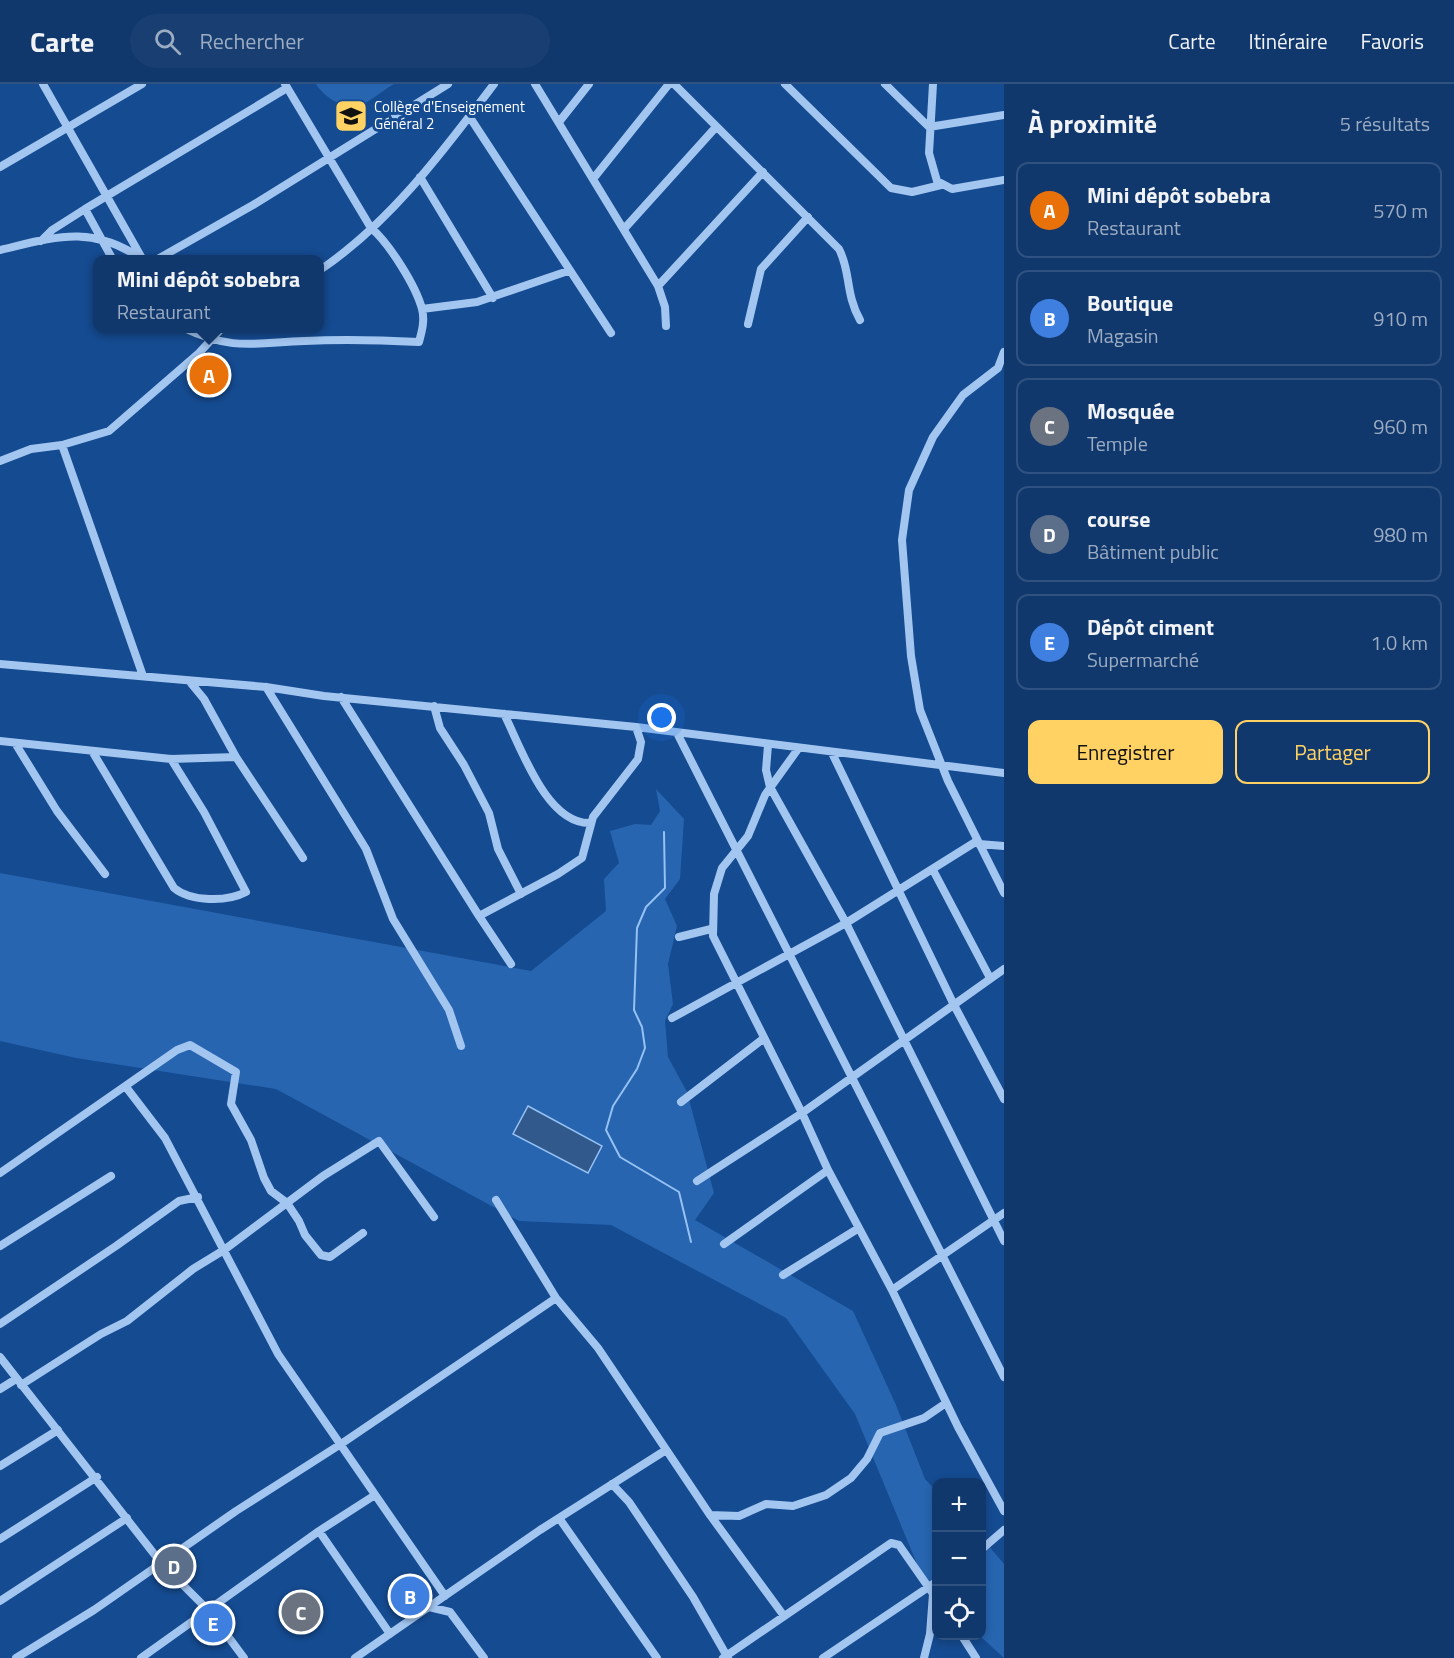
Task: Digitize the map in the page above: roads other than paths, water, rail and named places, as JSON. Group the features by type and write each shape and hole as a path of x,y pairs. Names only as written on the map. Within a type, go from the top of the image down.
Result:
{"street":[{"path":"43,84 140,255"},
{"path":"0,167 142,84"},
{"path":"165,255 253,205 448,84"},
{"path":"324,267 371,228 420,177 494,84"},
{"path":"535,84 658,286 665,307 666,326"},
{"path":"559,122 589,84"},
{"path":"593,179 671,84 763,172 838,249 843,257 849,297 860,320"},
{"path":"785,84 891,188 912,192 941,185 952,189 1004,180"},
{"path":"885,84 929,127"},
{"path":"933,84 929,127 930,165 941,185"},
{"path":"41,240 52,230 85,209 286,86 371,228 387,245 422,309 423,323 419,342 304,341 235,345 210,341 194,333"},
{"path":"929,127 1004,115"},
{"path":"469,116 568,271 611,333"},
{"path":"624,229 716,127"},
{"path":"658,286 763,172"},
{"path":"420,177 493,298"},
{"path":"85,209 110,255"},
{"path":"748,324 761,268 808,217"},
{"path":"0,250 70,234 102,240 126,248 136,255"},
{"path":"422,309 461,306 493,298 568,271"},
{"path":"0,461 31,449 95,437 119,424 217,333"},
{"path":"1004,352 998,368 963,395 933,437 909,490 904,519 906,605 915,689 923,720 941,766 1004,893"},
{"path":"62,445 143,676"},
{"path":"0,664 266,687 341,698 636,727 677,734 1004,773"},
{"path":"190,682 216,718 236,758 303,858"},
{"path":"266,687 366,849 393,919 449,1010 461,1046"},
{"path":"341,698 511,964"},
{"path":"434,706 440,728 464,765 489,813 498,849 521,894"},
{"path":"504,714 548,799 572,819 591,823"},
{"path":"479,916 582,858 591,823 601,804 638,759 641,742 636,727"},
{"path":"677,734 791,953 1004,1377"},
{"path":"0,741 171,759 236,758"},
{"path":"15,743 57,811 105,874"},
{"path":"768,745 766,770 770,787 846,923 902,1041 1004,1241"},
{"path":"798,749 761,801 752,830 726,861 718,879 711,929 735,984 802,1113 828,1170 892,1290 946,1403 1004,1511"},
{"path":"92,751 174,888 180,893 206,898 232,897 246,892 204,812 171,759"},
{"path":"832,753 901,891 954,1005 1004,1099"},
{"path":"672,1018 846,923 978,842 1004,846"},
{"path":"933,870 990,978"},
{"path":"679,937 711,929"},
{"path":"697,1181 802,1113 1004,969"},
{"path":"681,1102 763,1039"},
{"path":"0,1173 185,1045 195,1046 218,1064 236,1072 231,1104 251,1140 267,1185 287,1203 305,1235 321,1255 330,1257 363,1233"},
{"path":"126,1087 165,1138 198,1197 205,1219 224,1250 278,1354 445,1596"},
{"path":"0,1389 19,1382 100,1334 127,1321 193,1269 224,1250 323,1176 379,1141 434,1217"},
{"path":"724,1244 828,1170"},
{"path":"0,1246 111,1176"},
{"path":"0,1324 179,1201 198,1197"},
{"path":"496,1200 556,1298 598,1348 710,1515 784,1616"},
{"path":"892,1290 1004,1213"},
{"path":"783,1275 859,1228"},
{"path":"15,1658 94,1610 236,1511 341,1444 556,1298"},
{"path":"0,1357 97,1477 162,1563 208,1611 244,1658"},
{"path":"710,1515 739,1515 766,1504 793,1506 826,1495 851,1478 867,1459 880,1433 924,1418 946,1403"},
{"path":"0,1466 58,1430"},
{"path":"355,1658 560,1518 666,1450"},
{"path":"0,1539 97,1477"},
{"path":"612,1484 629,1502 693,1597 726,1657 891,1543 899,1545 932,1592"},
{"path":"141,1658 319,1531 375,1495"},
{"path":"0,1601 127,1518"},
{"path":"560,1518 657,1658"},
{"path":"986,1545 1004,1530"},
{"path":"319,1531 390,1634"},
{"path":"823,1658 932,1584"},
{"path":"429,1607 450,1611 484,1658"},
{"path":"924,1658 932,1619"},
{"path":"965,1640 976,1658"}],"waterway":[{"path":"664,832 665,888 646,907 637,928 634,1010 642,1027 645,1048 637,1069 613,1106 606,1130 620,1157 679,1192 691,1242"}],"place":[{"name":"Collège d'Enseignement Général 2","path":"351,116"},
{"name":"Mini dépôt sobebra","path":"209,375"},
{"name":"course","path":"174,1566"},
{"name":"Boutique","path":"410,1596"},
{"name":"Mosquée","path":"301,1612"},
{"name":"Dépôt ciment","path":"213,1623"}]}
